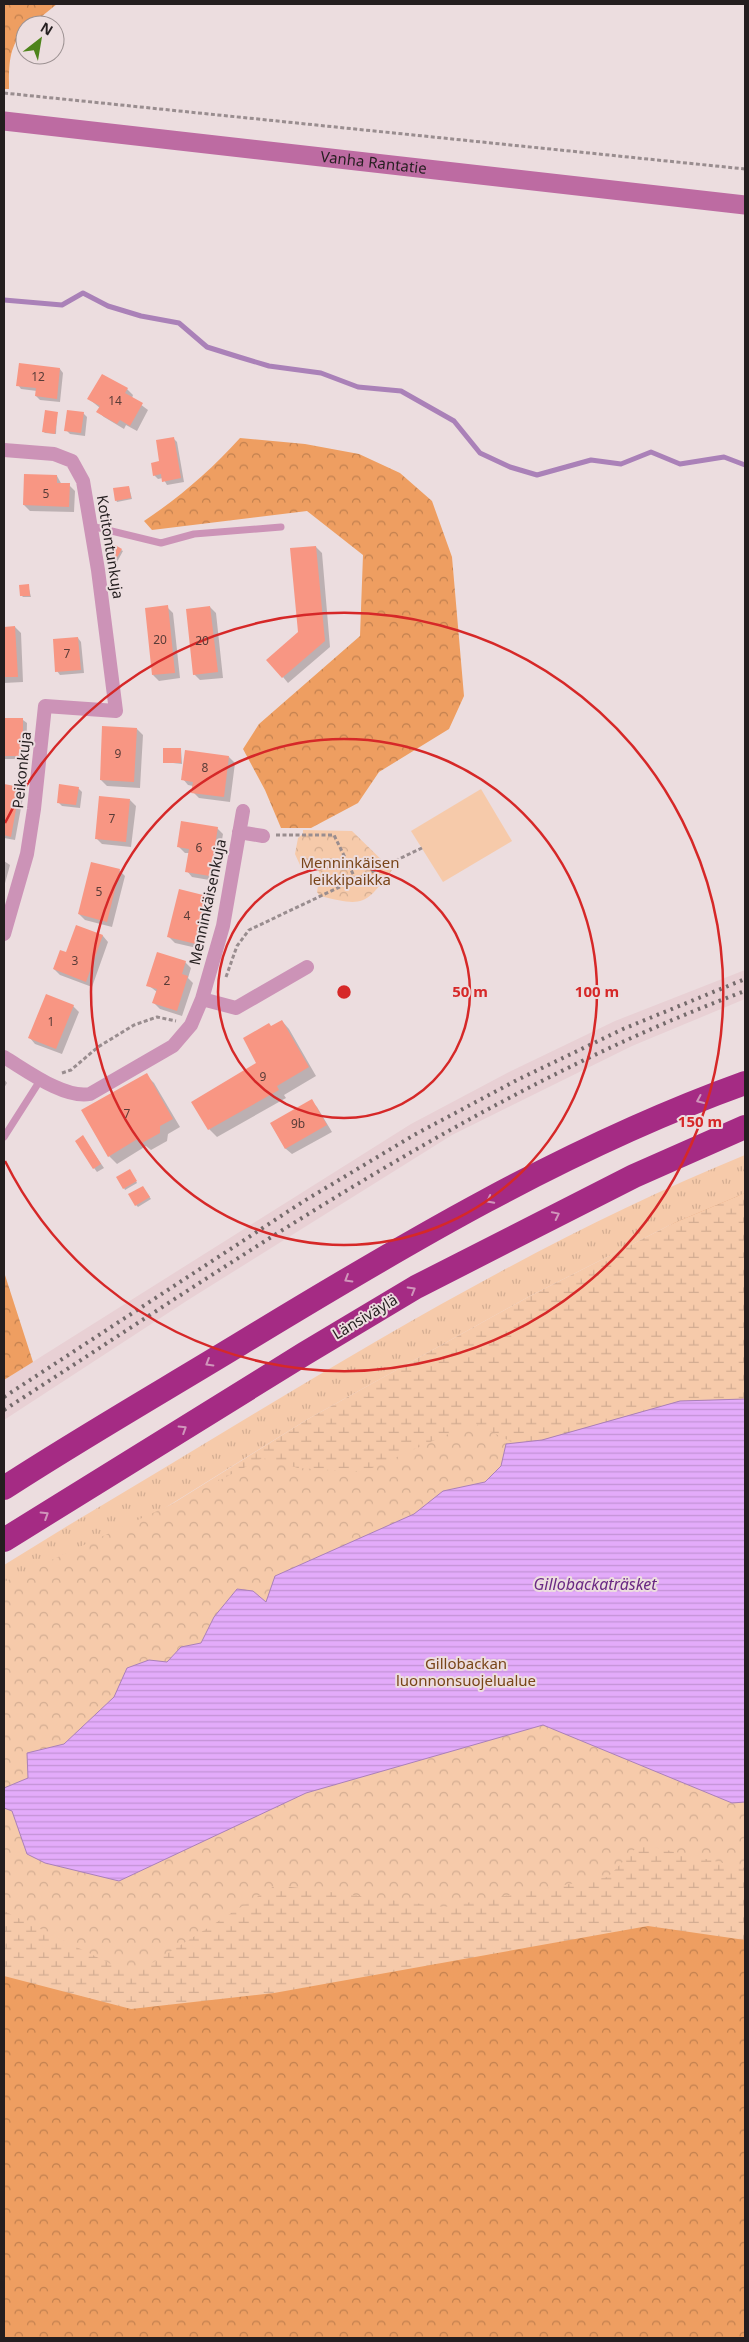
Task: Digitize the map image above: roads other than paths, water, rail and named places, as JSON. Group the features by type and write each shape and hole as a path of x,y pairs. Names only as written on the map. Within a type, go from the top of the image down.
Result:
{"highway":[{"path":"4,1488 396,1251 514,1187 611,1139 745,1083"},
{"name":"Länsiväylä","path":"4,1540 304,1354 416,1287 634,1176 745,1127"}],"main road":[{"name":"Vanha Rantatie","path":"4,121 745,205"}],"street":[{"name":"Kotitontunkuja","path":"4,450 54,454 72,461 83,480 116,711"},
{"name":"Peikonkuja","path":"4,934 27,854 34,809 45,706 116,711"},
{"name":"Menninkäisenkuja","path":"4,1056 63,1090 84,1095 90,1094 174,1046 192,1025 202,999 222,926 243,811"},
{"path":"240,832 262,836"},
{"path":"202,999 236,1008 307,967"}],"lane":[{"path":"91,526 161,543 194,534 281,527"},
{"path":"4,1137 41,1079"}],"water":[{"name":"Gillobackaträsket","path":"745,1399 745,1802 732,1803 543,1725 306,1793 119,1881 45,1863 27,1854 12,1811 4,1808 4,1788 28,1778 27,1753 64,1744 114,1697 127,1668 149,1660 167,1662 181,1647 201,1643 214,1617 237,1589 253,1591 266,1602 275,1576 414,1514 443,1491 485,1482 501,1466 506,1444 542,1440 680,1401"}],"waterway":[{"path":"4,300 62,305 83,293 108,306 141,316 179,323 207,347 239,357 269,366 321,373 358,387 401,391 454,421 480,453 510,467 537,475 591,460 621,464 651,452 680,464 724,457 745,465"}],"railway":[{"path":"4,1397 304,1201 414,1135 517,1080 623,1029 745,979"},
{"path":"4,1410 273,1236 364,1180 456,1127 550,1077 646,1031 745,991"}],"park label":[{"name":"Menninkäisen leikkipaikka","path":"350,872"},
{"name":"Gillobackan luonnonsuojelualue","path":"466,1672"}]}
